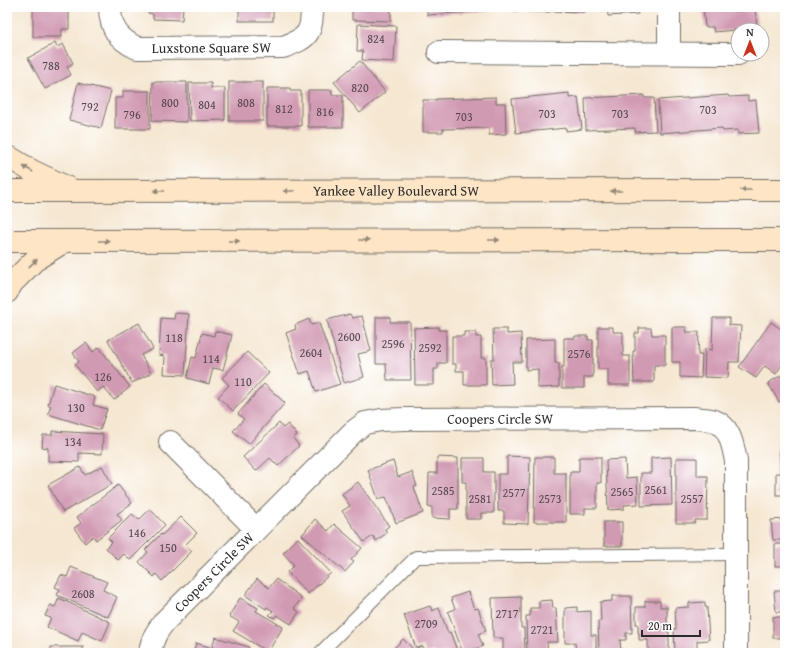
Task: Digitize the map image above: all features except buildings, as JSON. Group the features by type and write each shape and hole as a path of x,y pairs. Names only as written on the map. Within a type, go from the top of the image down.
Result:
{"main road":[{"path":"7,156 32,171 75,191"},
{"name":"Yankee Valley Boulevard SW","path":"7,191 785,190"},
{"path":"7,241 785,240"},
{"path":"7,292 12,283 36,259 65,241"}],"street":[{"name":"Luxstone Square SW","path":"110,7 113,27 119,37 127,44 137,48 283,47 298,42 307,34 312,23 312,7"},
{"path":"669,7 669,53"},
{"path":"439,52 730,54"},
{"name":"Coopers Circle SW","path":"150,653 151,644 156,632 165,621 353,432 365,423 381,420 695,418 712,420 719,423 727,432 733,444 736,461 736,653"},
{"path":"170,442 256,529"}],"lane":[{"path":"320,653 416,557 736,554"}]}
